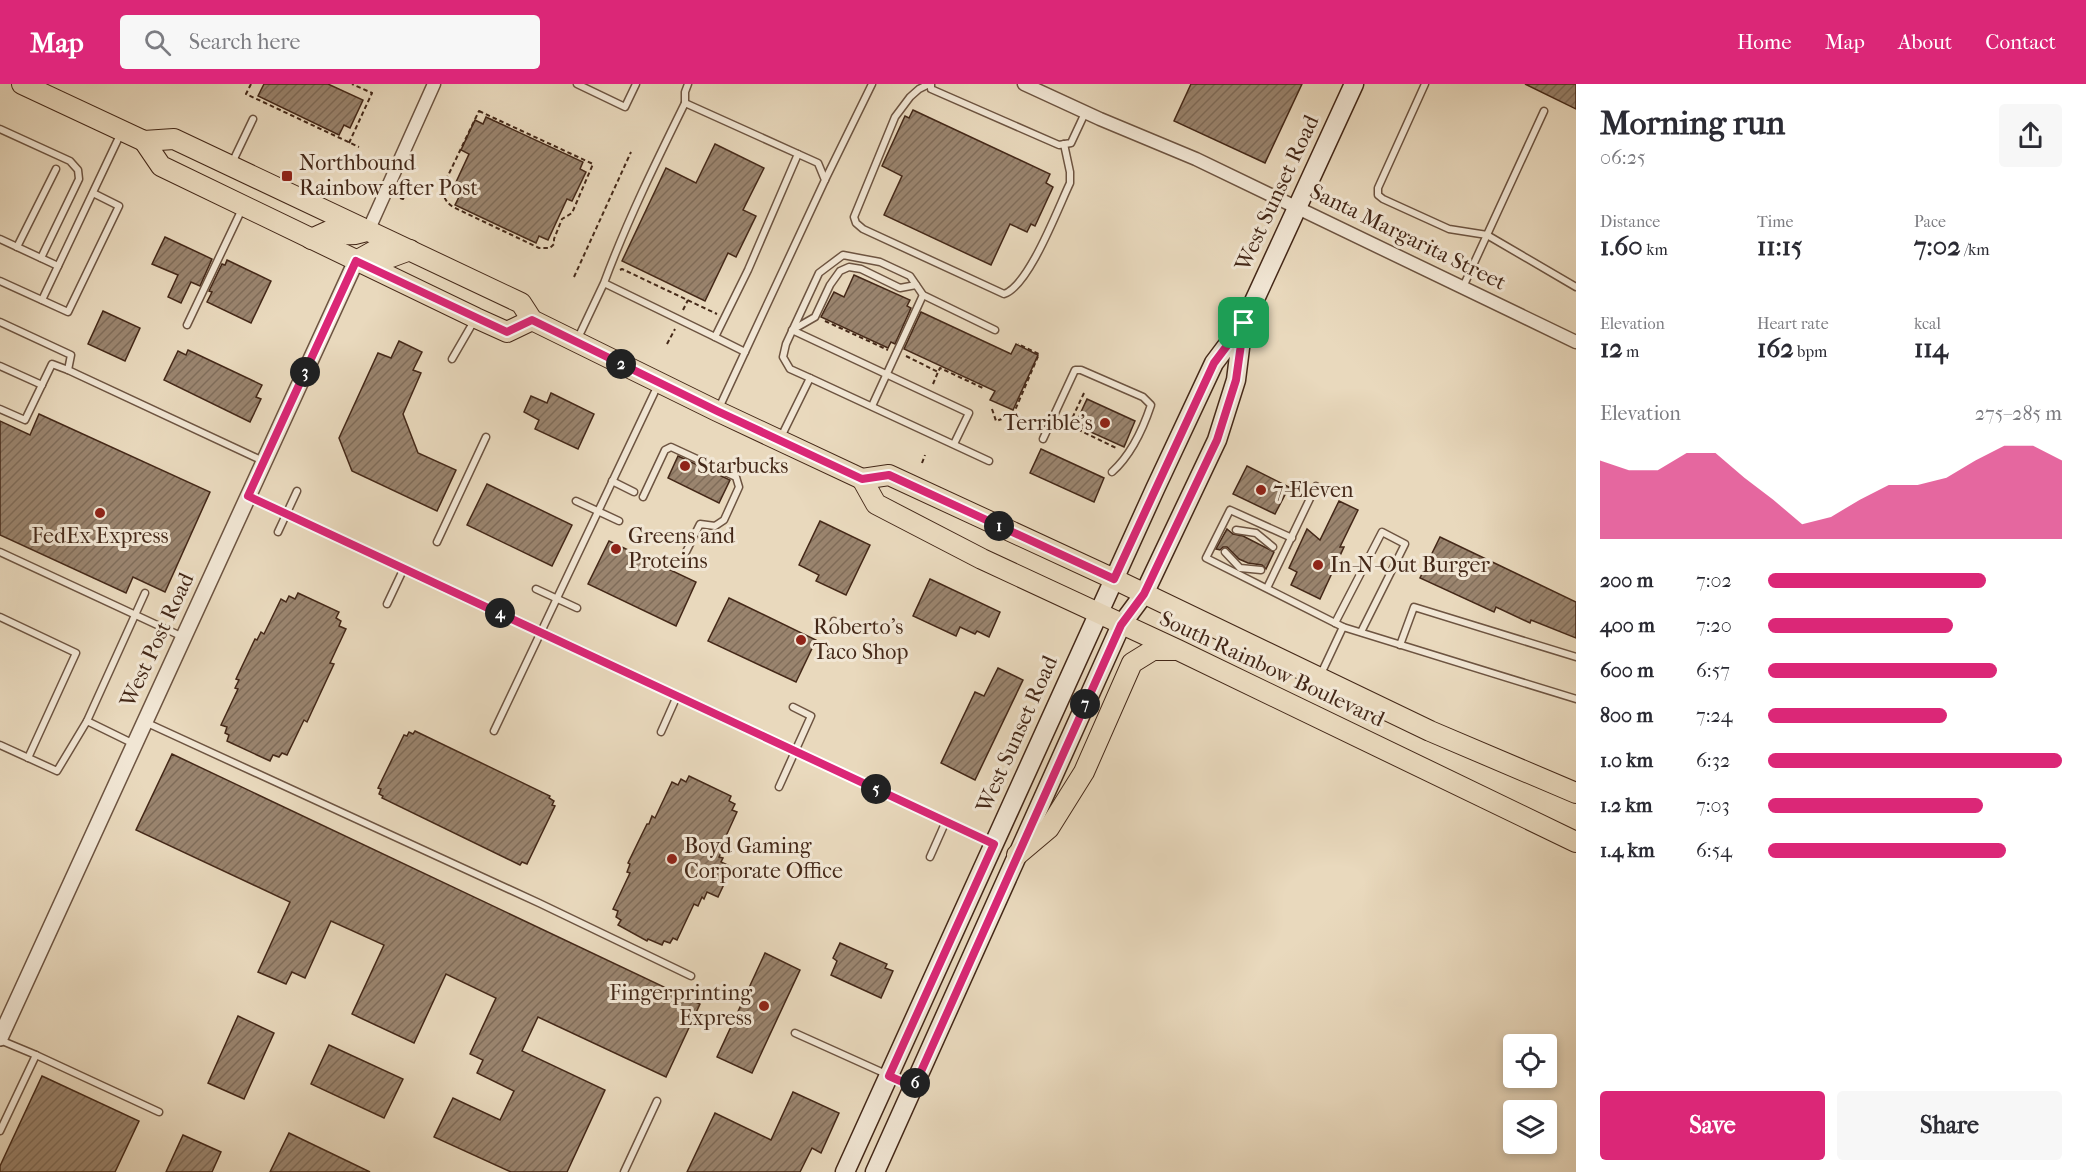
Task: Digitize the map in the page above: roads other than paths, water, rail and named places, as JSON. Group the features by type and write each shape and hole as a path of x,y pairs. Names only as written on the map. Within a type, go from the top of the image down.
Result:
{"main road":[{"path":"22,84 144,141 174,139 521,303 532,320 862,479"},
{"name":"West Sunset Road","path":"846,1172 1214,363 1244,323 1354,84"},
{"path":"144,141 161,166 476,318 507,332 532,320"},
{"path":"311,239 331,230 356,235 368,231"},
{"path":"356,261 374,251 391,257 410,250"},
{"name":"West Sunset Road","path":"875,1172 1121,625 1144,594 1217,440 1236,380 1244,323"},
{"name":"South Rainbow Boulevard","path":"1576,794 1430,731 1318,679 1114,579 889,475 862,479 876,504 982,559 1178,650 1576,842"},
{"path":"994,844 1017,855 1049,828 1084,772 1132,663 1153,650 1178,650"},
{"path":"1530,819 1576,854"},
{"path":"889,1076 914,1087"}],"street":[{"path":"368,231 434,84"},
{"name":"Santa Margarita Street","path":"1024,84 1085,113 1196,159 1576,342"},
{"name":"West Post Road","path":"0,1039 356,261"}],"lane":[{"path":"577,84 625,106 636,84"},
{"path":"576,342 653,168 685,103 688,84"},
{"path":"717,411 872,84"},
{"path":"1064,144 1070,183 1028,272 1011,292 1004,294 863,229 856,223 854,217 895,117 919,89 930,84 931,90 1059,145 1064,144 1071,143 1085,113"},
{"path":"1425,84 1378,188 1378,195 1449,229 1487,235 1576,287"},
{"path":"685,103 818,163 825,180"},
{"path":"1462,287 1544,111"},
{"path":"231,166 253,119"},
{"path":"0,129 70,161 78,170 79,179 41,258"},
{"path":"42,300 122,131"},
{"path":"715,337 748,270 798,154"},
{"path":"17,247 56,169"},
{"path":"0,281 68,312 119,206 93,193"},
{"path":"187,326 244,206"},
{"path":"0,239 58,266"},
{"path":"988,461 790,369 783,357 792,330 819,273 843,255 880,262 910,276 923,295 995,330"},
{"path":"792,330 815,317 834,278 840,271 849,267 861,269 900,288 916,285"},
{"path":"604,283 745,352"},
{"path":"872,406 923,295"},
{"path":"452,359 476,318"},
{"path":"0,322 71,355 68,370"},
{"path":"792,330 969,413 954,444"},
{"path":"0,409 25,420 52,364 264,461"},
{"path":"0,366 42,385"},
{"path":"1042,439 1076,370 1082,370 1143,397 1150,405 1147,417 1125,461 1112,472"},
{"path":"780,440 810,378"},
{"path":"494,731 659,382"},
{"path":"437,542 486,437"},
{"path":"643,496 665,450 671,447 736,477 739,487 724,520 715,526 700,524 686,552"},
{"path":"612,481 634,492"},
{"path":"1267,588 1316,486"},
{"path":"278,531 297,491"},
{"path":"248,496 994,844"},
{"path":"576,501 619,521"},
{"path":"1292,538 1230,510 1206,558 1239,571 1343,627 1576,699"},
{"path":"1253,540 1261,524"},
{"path":"1236,530 1256,533 1273,547"},
{"path":"1335,623 1382,532 1405,544 1361,632"},
{"path":"0,552 183,637"},
{"path":"1224,552 1239,571"},
{"path":"1239,571 1243,561"},
{"path":"387,604 404,568"},
{"path":"1239,571 1261,570"},
{"path":"536,588 577,608"},
{"path":"0,745 57,771 87,721 145,593"},
{"path":"1400,645 1414,607 1576,657"},
{"path":"0,617 76,653 28,758"},
{"path":"834,621 852,630"},
{"path":"1318,679 1343,627"},
{"path":"661,732 677,696"},
{"path":"779,787 811,716 793,707"},
{"path":"87,721 135,744"},
{"path":"145,722 539,903 691,976"},
{"path":"930,857 946,821"},
{"path":"795,1033 889,1076"},
{"path":"0,1039 159,1112"},
{"path":"0,1131 3,1119 36,1055"},
{"path":"624,1172 657,1101"}],"place":[{"name":"Northbound Rainbow after Post","path":"287,176"},
{"name":"Terrible's","path":"1105,423"},
{"name":"Starbucks","path":"685,466"},
{"name":"7-Eleven","path":"1261,490"},
{"name":"FedEx Express","path":"100,513"},
{"name":"Greens and Proteins","path":"616,549"},
{"name":"In-N-Out Burger","path":"1318,565"},
{"name":"Roberto's Taco Shop","path":"801,640"},
{"name":"Boyd Gaming Corporate Office","path":"672,859"},
{"name":"Fingerprinting Express","path":"764,1006"}]}
